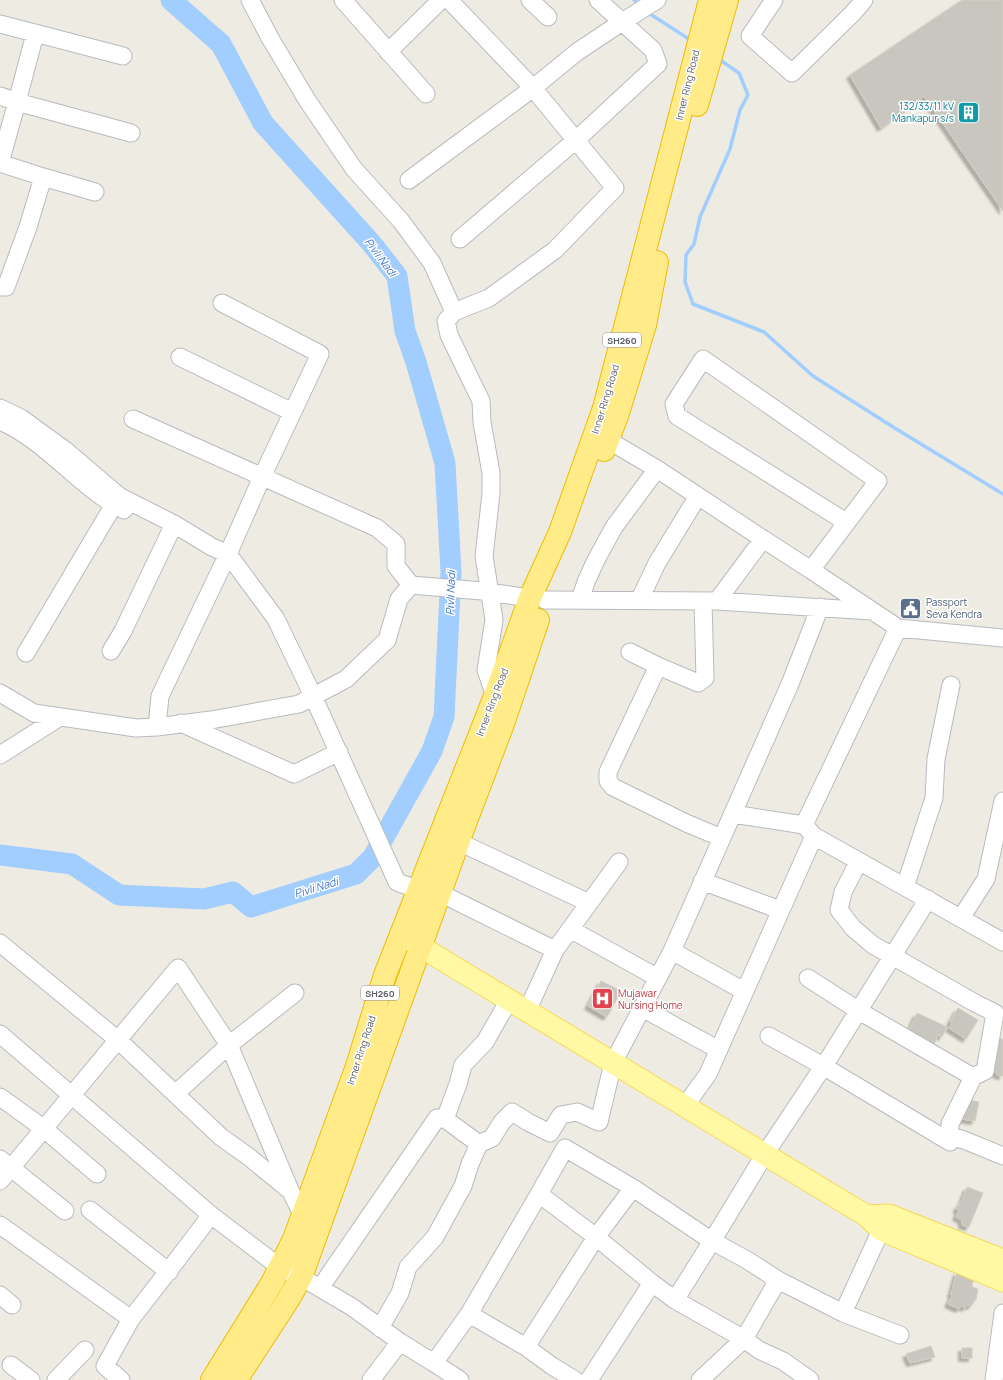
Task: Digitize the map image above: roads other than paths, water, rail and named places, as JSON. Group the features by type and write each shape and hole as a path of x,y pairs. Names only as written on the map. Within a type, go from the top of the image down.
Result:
{"highway":[{"name":"Inner Ring Road","path":"236,1380 288,1300 301,1277 421,947 430,891 495,696 537,599 560,565 601,437 604,408 690,74 709,45 710,0"},
{"name":"Inner Ring Road","path":"601,437 618,413 645,325 652,284 709,45 726,0"},
{"name":"Inner Ring Road","path":"212,1380 281,1268 294,1239 357,1066 385,975 402,933 430,891 459,842 503,724 537,599"}],"main road":[{"path":"402,933 421,947 765,1154 874,1223 1003,1281"},
{"path":"874,1223 889,1215 1003,1260"}],"street":[{"path":"250,0 270,38 307,100 354,169 401,221 432,263 454,312"},
{"path":"343,0 426,94"},
{"path":"388,52 441,0"},
{"path":"449,0 533,88 616,188 555,250 489,298 454,312 446,321 449,335 481,401 482,422 491,473 491,494 484,556 486,591 494,620 486,670 495,696"},
{"path":"530,0 548,17"},
{"path":"460,240 576,140 658,64 653,50 598,0"},
{"path":"409,180 533,88 577,52 657,0"},
{"path":"774,0 750,36 792,73 853,13 864,0"},
{"path":"0,24 124,56"},
{"path":"35,34 0,163 95,192"},
{"path":"0,96 131,133"},
{"path":"0,287 6,287 28,227 43,177"},
{"path":"157,727 160,696 228,554 262,477 320,354 222,303"},
{"path":"180,357 292,412"},
{"path":"811,570 878,481 703,359 674,404 677,416 846,522"},
{"path":"0,408 21,418 65,450 116,500"},
{"path":"133,419 377,528 396,544 396,566 411,585 486,591 537,599 710,601 872,611"},
{"path":"0,421 12,426 58,460 93,491 116,500 228,554 276,619 313,696 397,882 405,886 430,891 555,950"},
{"path":"601,437 698,496 898,628 1003,638"},
{"path":"580,600 595,562 614,526 657,470"},
{"path":"639,600 657,563 698,496"},
{"path":"26,653 116,500"},
{"path":"111,651 123,631 172,528"},
{"path":"630,652 698,683 705,678 710,601 763,539"},
{"path":"0,693 34,713 136,728 157,727 211,720 299,704 346,679 387,640 399,599 411,585"},
{"path":"550,1133 561,1115 577,1112 599,1122 613,1063 672,951 790,684 820,607"},
{"path":"685,1106 708,1074 719,1050 780,910 809,830 898,628"},
{"path":"658,666 608,772 608,781 613,787 686,823 722,838"},
{"path":"904,886 934,798 936,759 951,685"},
{"path":"0,754 60,717"},
{"path":"181,723 294,774 338,752"},
{"path":"962,918 986,879 1003,801"},
{"path":"733,814 809,830 859,861 1003,942"},
{"path":"459,842 590,903"},
{"path":"769,1036 823,1066 950,1142 950,1124 973,1077 985,1071 995,1013 874,945 852,928 839,910 843,892 859,861"},
{"path":"445,1119 458,1084 463,1065 518,1005 555,950 619,862"},
{"path":"702,881 780,910"},
{"path":"675,1300 765,1154 823,1066 928,900"},
{"path":"570,929 658,978"},
{"path":"0,943 118,1040 221,1137 290,1190"},
{"path":"672,951 744,991"},
{"path":"0,1181 6,1163 43,1128 178,968 229,1045 290,1190 303,1216"},
{"path":"808,978 858,1011 973,1077"},
{"path":"175,1094 229,1045 295,993"},
{"path":"642,1008 719,1050"},
{"path":"0,1034 210,1215 281,1268 301,1277 352,1307 400,1342 460,1380"},
{"path":"0,1097 43,1128 97,1174"},
{"path":"380,1328 400,1293 408,1267 435,1237 463,1186 470,1164 479,1144 492,1138 502,1122 512,1112 550,1133 566,1148 633,1188 712,1241 747,1260 778,1280 843,1313 900,1335"},
{"path":"320,1288 437,1118 445,1119 479,1144"},
{"path":"950,1136 964,1140 1003,1156"},
{"path":"434,1363 469,1314 566,1148"},
{"path":"6,1163 65,1211"},
{"path":"526,1347 596,1236 633,1188"},
{"path":"539,1194 596,1236 652,1283 675,1300 744,1339 759,1350 783,1361 810,1380"},
{"path":"90,1210 168,1272"},
{"path":"105,1366 131,1319 210,1215"},
{"path":"843,1313 874,1223"},
{"path":"0,1224 131,1319"},
{"path":"700,1380 744,1339 778,1280"},
{"path":"589,1380 652,1283"},
{"path":"994,1380 1003,1313"},
{"path":"469,1314 526,1347 552,1366 575,1380"},
{"path":"371,1380 400,1342"},
{"path":"56,1380 80,1347 121,1380"},
{"path":"11,1365 31,1380"}],"waterway":[{"name":"Pivli Nadi","path":"0,855 72,864 119,895 204,899 233,892 251,907 356,874 373,857 432,751 444,717 451,572 445,463 416,362 405,331 397,276 372,244 263,123 221,44 171,0"},
{"path":"634,0 640,5"},
{"path":"647,12 692,41"},
{"path":"717,58 739,73 748,95 740,110 730,149 700,217 694,244 686,255 685,282 693,304 764,332 813,376 1003,494"}],"place":[{"name":"132/33/11 kV Mankapur s/s","path":"969,112"},
{"name":"Passport Seva Kendra","path":"911,608"},
{"name":"Mujawar Nursing Home","path":"602,999"}]}
